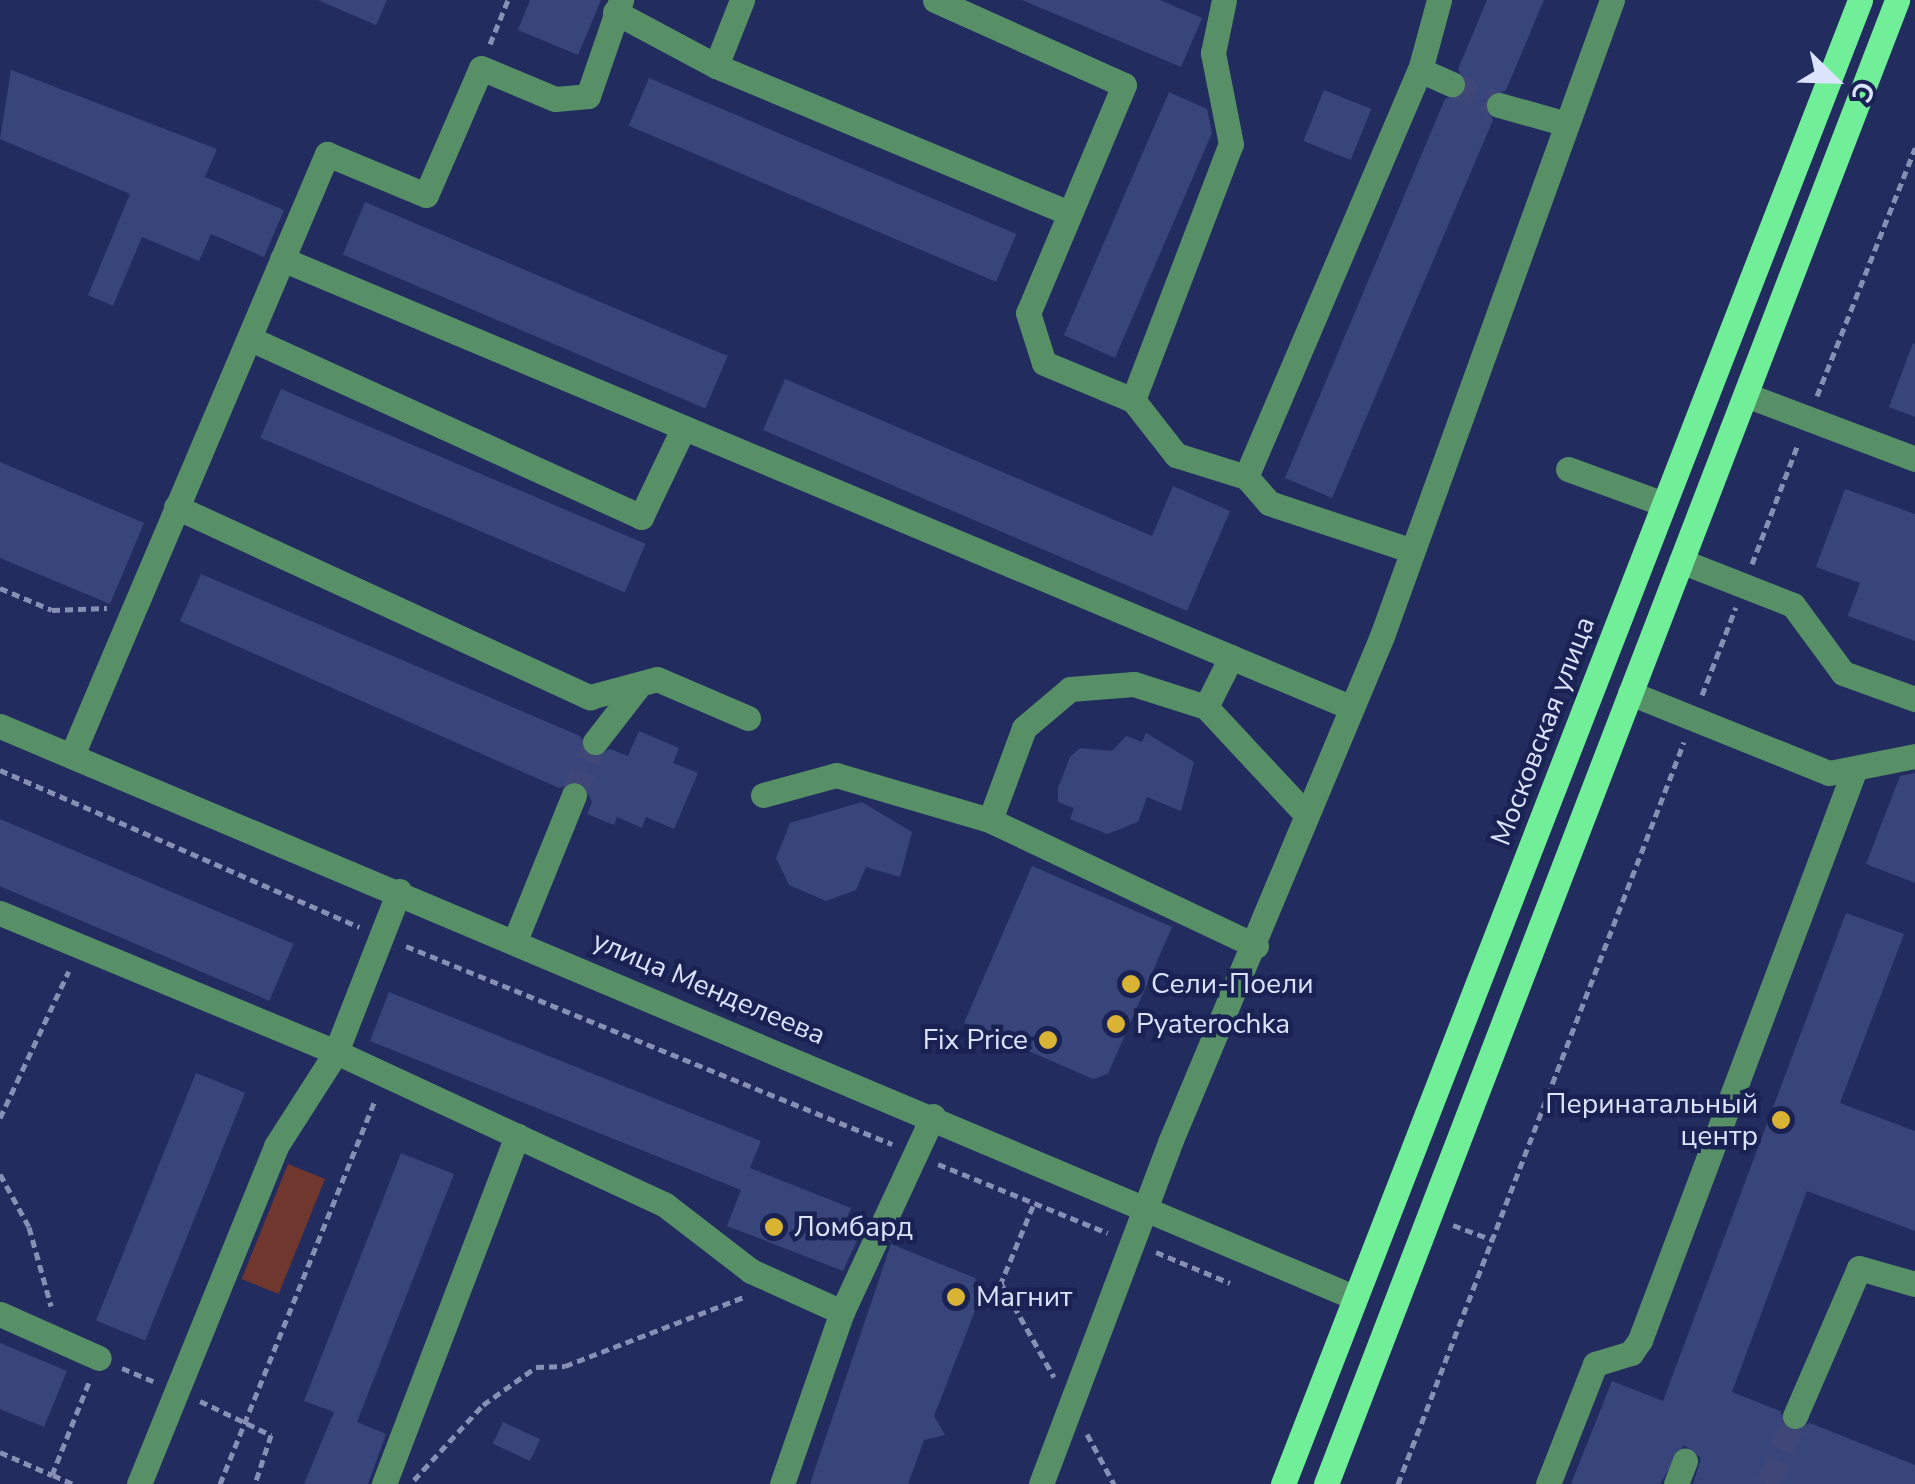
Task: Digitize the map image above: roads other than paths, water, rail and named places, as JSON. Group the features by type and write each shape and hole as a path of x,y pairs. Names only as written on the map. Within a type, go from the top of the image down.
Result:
{"main road":[{"name":"Московская улица","path":"1283,1484 1860,0"},
{"path":"1326,1484 1897,0"},
{"name":"улица Менделеева","path":"1354,1297 1392,1313"}],"street":[{"path":"716,66 742,0"},
{"path":"935,0 1124,86 1028,313 1044,363 1133,400 1176,455 1246,477 1269,503 1408,549"},
{"path":"1133,400 1230,144 1212,53 1224,0"},
{"path":"1246,477 1420,70 1438,0"},
{"path":"1041,1484 1145,1209 1256,946 1305,813 1352,708 1560,122 1612,0"},
{"path":"72,755 326,154 426,195 480,68 555,99 588,96 618,6 716,66 1070,213"},
{"path":"1420,70 1452,84"},
{"path":"1499,106 1560,122"},
{"path":"282,259 681,433 1352,708"},
{"path":"251,339 641,518 681,433"},
{"path":"1746,395 1915,458"},
{"path":"1568,469 1664,504"},
{"path":"176,508 590,696 658,679 748,718"},
{"path":"1682,561 1793,605 1842,673 1915,699"},
{"path":"1206,708 1231,657"},
{"path":"595,742 640,684"},
{"path":"990,820 1024,728 1070,689 1134,684 1206,708 1305,813"},
{"path":"1630,693 1693,719 1854,774"},
{"name":"улица Менделеева","path":"0,726 516,938 1354,1297"},
{"path":"1548,1484 1594,1364 1632,1353 1640,1340 1854,774 1894,753 1915,756"},
{"path":"762,795 836,775 990,820 1256,946"},
{"path":"516,938 574,794"},
{"path":"139,1484 276,1146 336,1052 399,891"},
{"path":"0,913 336,1052 664,1204 778,1284 842,1312"},
{"path":"782,1484 842,1312 933,1116"},
{"path":"384,1484 517,1136"},
{"path":"1795,1416 1859,1268 1915,1284"},
{"path":"0,1314 99,1358"}],"tunnel":[{"path":"1452,84 1499,105"},
{"path":"574,795 595,742"},
{"path":"1769,1484 1795,1416"}],"place":[{"name":"Сели-Поели","path":"1131,984"},
{"name":"Pyaterochka","path":"1116,1024"},
{"name":"Fix Price","path":"1048,1040"},
{"name":"Перинатальный центр","path":"1781,1120"},
{"name":"Ломбард","path":"774,1227"},
{"name":"Магнит","path":"956,1297"}]}
